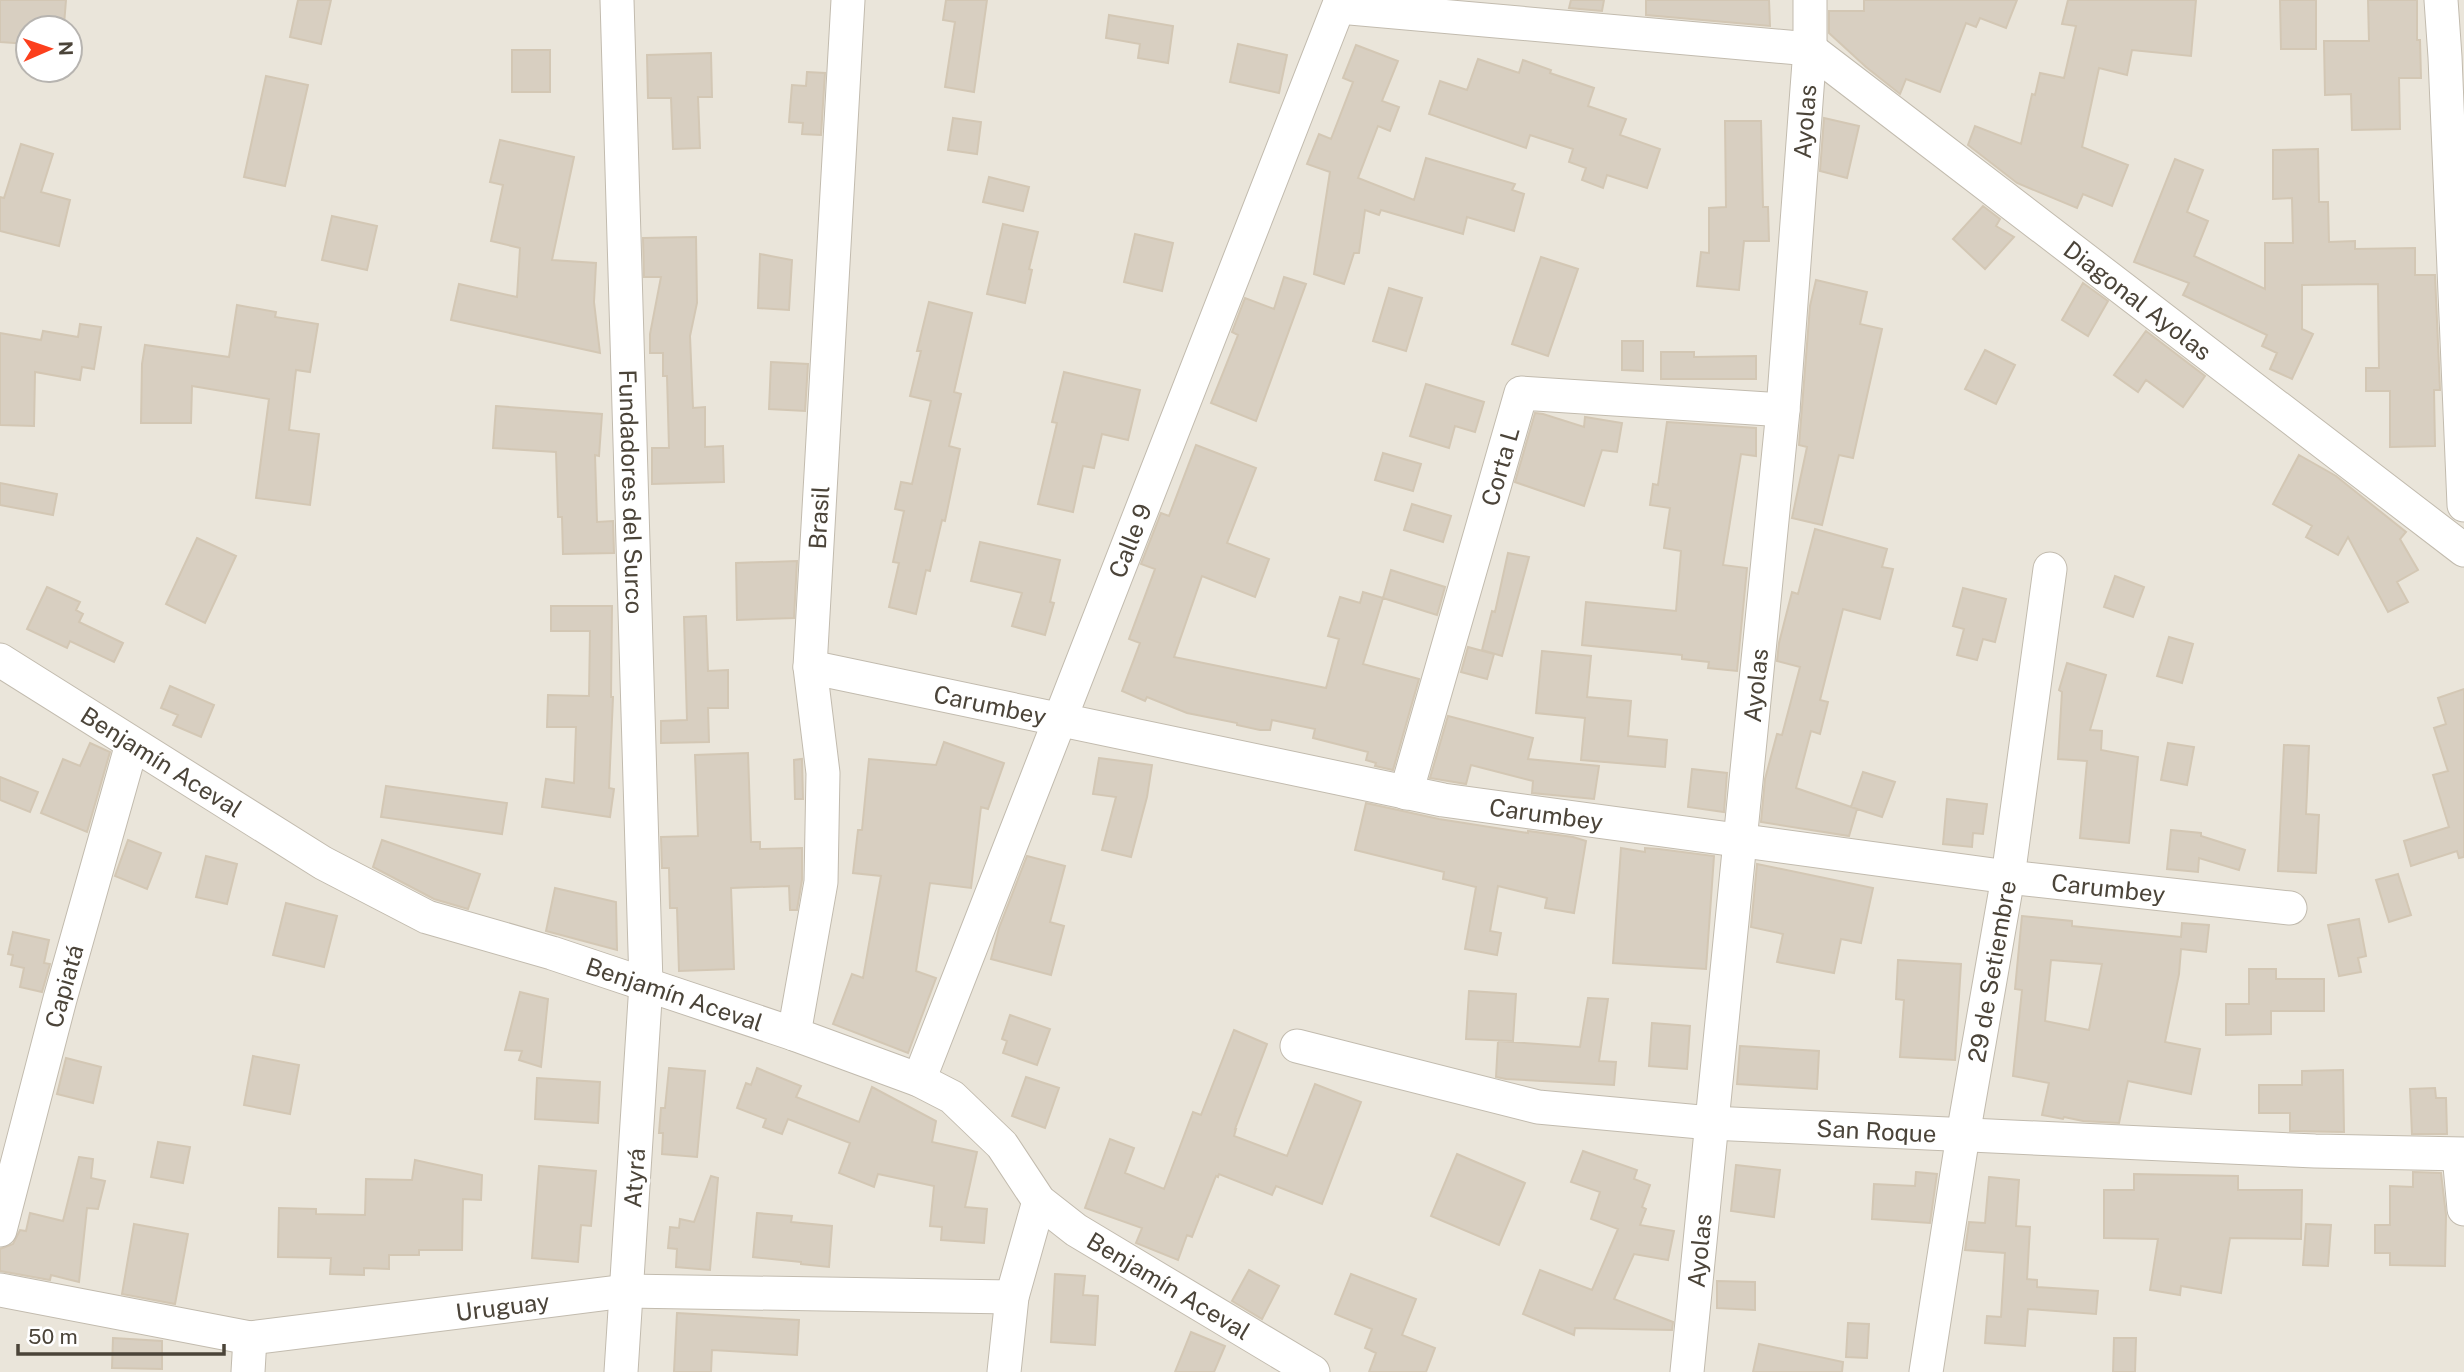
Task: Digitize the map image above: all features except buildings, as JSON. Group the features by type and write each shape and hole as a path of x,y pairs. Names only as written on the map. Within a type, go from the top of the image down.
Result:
{"street":[{"name":"Fundadores del Surco","path":"617,0 646,984"},
{"name":"Brasil","path":"794,1034 821,882 823,773 810,667 848,0"},
{"name":"Ayolas","path":"1687,1372 1783,410 1810,49 1810,0"},
{"path":"2441,0 2455,58 2464,505"},
{"path":"1340,4 1810,49"},
{"name":"Calle 9","path":"919,1080 1340,4"},
{"name":"Diagonal Ayolas","path":"1810,49 2464,551"},
{"name":"Corta L","path":"1406,793 1521,393 1783,410"},
{"name":"29 de Setiembre","path":"1926,1372 1963,1135 2008,877 2050,569"},
{"name":"Benjamín Aceval","path":"0,660 323,863 426,917 552,953 794,1034 919,1080 952,1097 1003,1145 1039,1201 1076,1230 1313,1372"},
{"name":"Carumbey","path":"810,667 1443,800 2008,877 2290,908"},
{"name":"Capiatá","path":"0,1230 60,999 132,744"},
{"name":"Atyrá","path":"621,1372 646,984"},
{"name":"San Roque","path":"1297,1046 1538,1107 1711,1123 2315,1151 2461,1155"},
{"path":"2461,1155 2464,1209"},
{"path":"1004,1372 1012,1297 1039,1201"},
{"name":"Uruguay","path":"0,1290 250,1338 626,1291 1012,1297"},
{"path":"248,1372 250,1338"}],"shaded area":[{"path":"0,0 2464,0 2464,1372 0,1372"}]}
